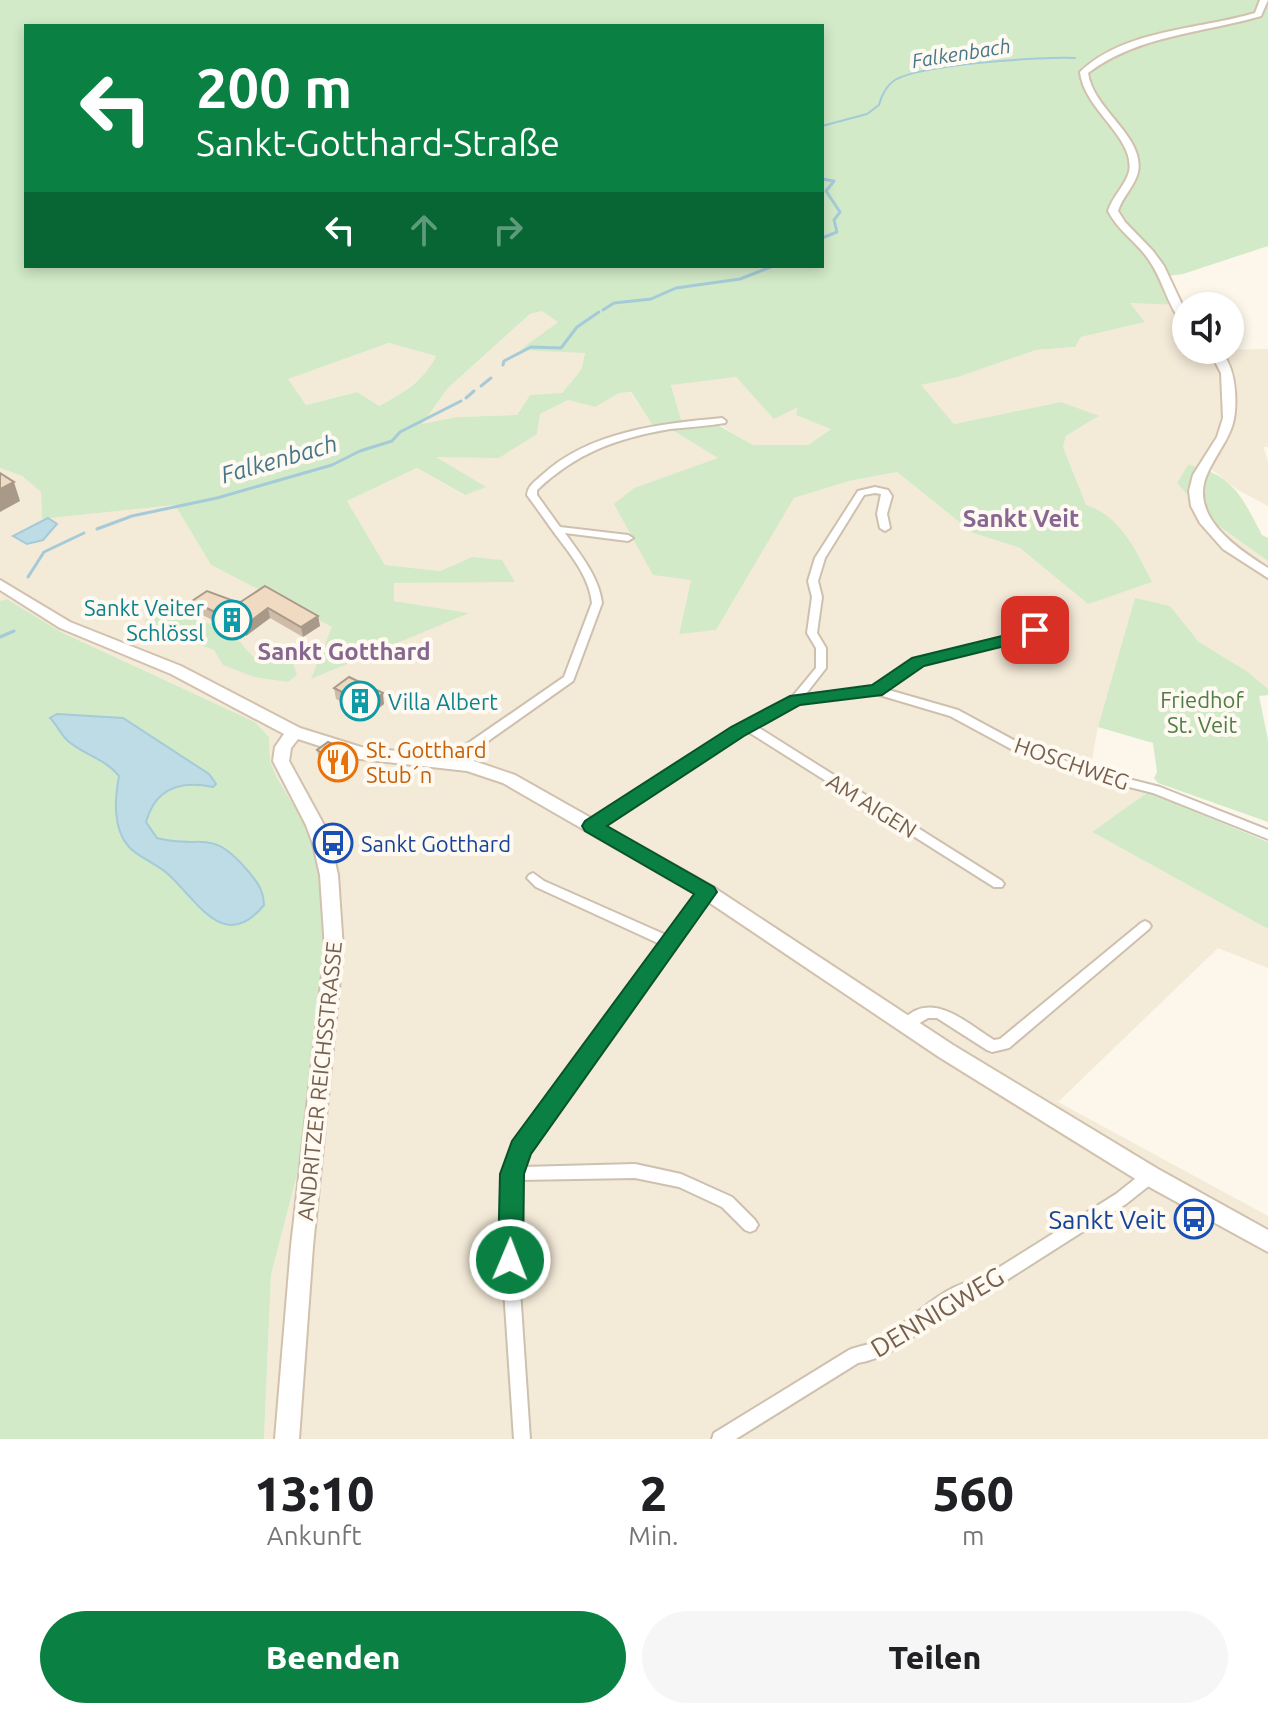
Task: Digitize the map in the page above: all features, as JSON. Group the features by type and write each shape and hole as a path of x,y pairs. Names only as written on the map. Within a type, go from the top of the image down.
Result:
{"street":[{"path":"1172,299 1157,263 1117,222 1113,211 1130,182 1134,161 1116,125 1089,95 1084,72 1110,53 1230,24 1258,14 1264,0"},
{"path":"1225,364 1231,413 1224,441 1197,479 1197,499 1209,526 1221,542 1268,574"},
{"path":"468,765 468,749 569,679 598,596 577,558 532,495 532,489 548,475 595,446 618,437 722,421"},
{"path":"796,700 821,668 821,648 812,633 817,597 813,581 820,558 861,493 875,490 885,492 887,496 882,514 885,528"},
{"path":"556,529 628,538"},
{"path":"0,584 65,625 176,670 294,732 382,757 468,765 509,779 707,892 906,1025 1150,1176 1268,1242"},
{"name":"HOSCHWEG","path":"876,690 919,662 1035,630"},
{"name":"HOSCHWEG","path":"592,826 747,726 796,700 876,690 954,713 1017,747 1082,771 1156,790 1268,835"},
{"name":"AM AIGEN","path":"747,726 998,884"},
{"name":"ANDRITZER REICHSSTRASSE","path":"287,1439 302,1246 334,949 329,876 322,844 281,761 283,747 294,732"},
{"path":"533,878 540,884 668,942"},
{"path":"522,1439 510,1260 512,1174 521,1149 707,892"},
{"path":"906,1025 926,1012 940,1013 992,1046 1004,1044 1145,926"},
{"path":"512,1174 635,1171 681,1181 727,1202 750,1225"},
{"name":"DENNIGWEG","path":"720,1439 855,1356 867,1356 923,1322 930,1311 973,1285 982,1287 1121,1199 1150,1176"}],"shaded area":[{"path":"1130,303 1172,305 1172,364 1244,364 1244,349 1268,349 1268,447 1263,447 1268,461 1268,506 1238,490 1211,469 1209,519 1268,561 1268,689 1248,672 1199,642 1170,606 1098,726 1092,760 1148,792 1092,832 1268,929 1268,968 1218,948 1058,1102 1268,1216 1268,1439 264,1439 271,1275 305,1144 309,830 277,778 270,761 269,737 255,722 61,632 7,599 0,601 0,468 22,476 41,492 42,519 175,505 211,565 333,627 312,678 467,613 394,601 393,583 515,581 472,557 440,571 385,565 347,501 417,468 464,495 485,487 434,457 537,434 540,414 568,400 595,407 618,393 630,392 658,432 672,430 719,458 634,488 691,580 679,633 716,630 794,498 849,481 897,472 973,533 1020,548 1088,604 1086,506 1063,447 1066,436 1098,417 1061,402 954,424 920,385 958,377 1036,350 1075,347 1081,337 1144,322"},
{"path":"542,311 559,321 521,350 585,352 581,370 561,394 530,395 517,415 457,417 421,425 448,388 530,314"},
{"path":"390,343 436,356 429,371 397,397 378,406 357,392 306,405 287,379"},
{"path":"736,377 774,418 799,406 796,415 832,428 808,445 752,445 714,421 682,423 671,384"}],"green space":[{"path":"0,0 1268,0 1268,246 1168,276 1176,292 1172,292 1172,305 1130,303 1145,322 1081,337 1075,347 1036,350 958,377 921,385 954,424 1061,402 1099,416 1066,436 1063,447 1086,505 1109,517 1118,526 1152,582 1088,604 1020,548 973,533 897,472 849,481 794,498 716,630 679,634 691,580 653,575 614,504 634,488 718,458 672,430 718,425 753,445 808,445 831,429 796,415 798,407 774,419 736,377 671,385 682,423 654,427 631,392 619,393 595,407 568,400 540,414 537,434 499,458 436,457 486,487 465,495 417,468 347,501 385,565 440,571 472,557 502,560 515,582 394,583 394,601 469,613 311,679 332,627 211,565 175,505 42,519 41,492 22,476 0,468","holes":["542,311 558,322 520,350 585,353 581,370 562,393 530,395 517,415 457,417 422,424 448,388 530,314","389,343 436,356 419,379 379,406 357,392 306,405 288,379"]},
{"path":"1188,465 1216,474 1234,489 1262,535 1268,538 1268,561 1209,519 1177,483"},
{"name":"Friedhof St. Veit","path":"1135,598 1170,606 1199,642 1248,672 1268,689 1268,695 1259,696 1268,740 1268,822 1158,783 1154,778 1157,772 1153,743 1098,727"},
{"path":"7,599 61,632 255,722 269,737 270,761 277,778 309,830 316,850 323,880 325,954 305,1144 271,1275 264,1439 0,1439 0,601"},
{"path":"157,614 188,618 219,627 263,663 282,652 292,660 297,675 288,682 254,677 223,665 214,650 146,624 145,620"},
{"name":"Friedhof St. Veit","path":"1148,792 1268,842 1268,929 1092,832"}],"water":[{"path":"48,518 57,524 43,540 27,544 13,536"},
{"path":"57,714 123,718 209,774 216,784 213,787 190,785 170,790 156,802 146,822 157,838 206,842 224,849 257,883 264,905 250,919 225,924 202,909 165,871 133,851 117,822 119,776 65,738 50,718"}],"building":[{"path":"0,473 14,482 0,489"},
{"path":"265,586 318,616 301,627 268,608 244,626 192,601 207,591 239,603"},
{"path":"349,677 383,693 368,705 334,688"},
{"path":"328,742 355,754 340,764 317,750"}],"waterway":[{"name":"Falkenbach","path":"824,125 867,114 879,105 892,82 908,75 983,63 1075,58"},
{"name":"Falkenbach","path":"824,179 834,181 826,191 840,212 834,220 837,232 824,237"},
{"name":"Falkenbach","path":"603,310 614,303 651,299 676,288 740,279 768,268"},
{"name":"Falkenbach","path":"503,365 504,361 531,347 561,348 577,327 599,312"},
{"name":"Falkenbach","path":"481,386 491,378"},
{"name":"Falkenbach","path":"466,398 474,391"},
{"name":"Falkenbach","path":"97,529 132,516 217,498 332,465 360,451 392,441 400,432 461,401"},
{"name":"Falkenbach","path":"28,577 44,552 84,533"},
{"name":"Falkenbach","path":"0,637 14,631"}],"place":[{"name":"Sankt Veiter Schlössl","path":"232,620"},
{"name":"Villa Albert","path":"360,701"},
{"name":"St. Gotthard Stub´n","path":"338,762"},
{"name":"Sankt Gotthard","path":"333,843"},
{"name":"Sankt Veit","path":"1194,1219"}],"district":[{"name":"Sankt Veit","path":"1021,518"},
{"name":"Sankt Gotthard","path":"344,651"}],"route":[{"path":"510,1260 512,1174 521,1149 707,892 592,826 738,731 796,700 876,690 919,662 1035,630"}]}
